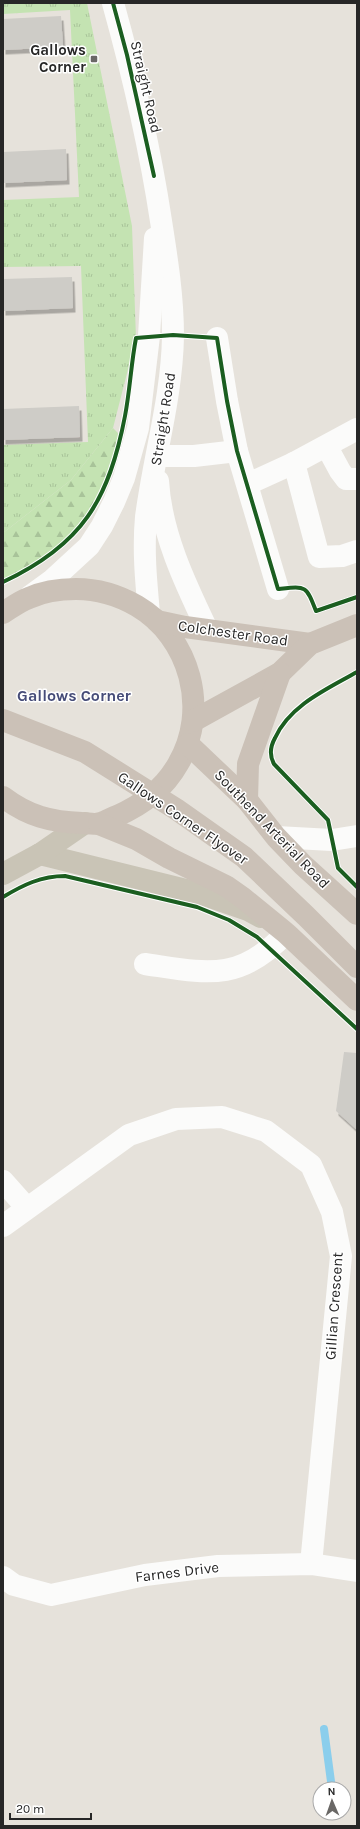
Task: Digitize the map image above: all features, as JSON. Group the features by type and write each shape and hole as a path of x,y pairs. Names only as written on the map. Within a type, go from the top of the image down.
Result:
{"highway":[{"path":"3,613 29,598 60,589 91,589 122,597 153,617 166,630 180,651 189,673 194,697 193,722 188,744 178,764 165,783 148,799 129,811 92,823"},
{"name":"Colchester Road","path":"153,617 186,627 310,644"},
{"name":"Colchester Road","path":"193,722 280,673 310,644 357,625"},
{"path":"247,800 248,764 280,673"},
{"name":"Gallows Corner Flyover","path":"3,720 85,752 176,809 244,858 306,916 357,967"},
{"name":"Southend Arterial Road","path":"188,744 247,800 276,837 303,865 357,914"},
{"path":"3,797 14,806 36,817 60,822 92,823 136,839 169,858 226,886 261,911 357,1000"}],"main road":[{"path":"3,874 92,823"},
{"path":"40,854 214,898 248,910 270,922 286,934"}],"street":[{"name":"Straight Road","path":"113,3 129,62 154,176 170,288 173,335 167,399 146,518 145,547 153,617"},
{"name":"Straight Road","path":"29,598 89,546 102,526 124,478 138,428 142,396 149,336 158,201"},
{"path":"217,338 237,451 278,589"},
{"path":"248,484 294,464 357,429"},
{"path":"327,447 346,479 357,479"},
{"path":"207,629 188,590 172,548 162,506 157,456 194,456 237,451"},
{"path":"294,464 319,557 342,556 357,550"},
{"path":"276,837 332,840 357,836"},
{"path":"145,964 201,972 227,971 244,965 271,949 286,934"},
{"name":"Gillian Crescent","path":"3,1226 129,1135 176,1119 222,1117 266,1131 311,1165 332,1212 341,1256 311,1564"},
{"path":"3,1181 27,1208"},
{"name":"Farnes Drive","path":"3,1576 14,1585 51,1595 144,1575 218,1566 311,1564 357,1571"}],"green space":[{"path":"3,3 87,3 132,226 136,338 113,428 71,480 3,533 3,445 88,442 81,266 3,267 3,200 79,197 70,10 3,14"},
{"path":"113,428 120,435 114,459 98,500 89,515 77,530 51,554 20,574 3,582 3,533 71,480"}],"building":[{"path":"61,16 63,47 3,50 3,19"},
{"path":"66,149 67,180 3,183 3,152"},
{"path":"72,277 73,308 3,311 3,279"},
{"path":"79,406 80,437 3,440 3,409"},
{"path":"344,1052 357,1053 357,1130 336,1111"}],"waterway":[{"path":"324,1729 331,1781"}],"cycle path":[{"path":"113,3 127,55 154,176"},
{"path":"3,582 30,568 53,552 72,535 88,517 100,496 110,472 118,446 127,406 136,338 173,335 217,338 237,451 278,589 304,589 310,596 316,611 357,597"},
{"path":"357,672 310,699 300,707 282,726 273,741 271,748 271,757 274,764 328,820 338,868 357,887"},
{"path":"3,897 40,879 65,876 197,907 229,920 257,937 357,1029"}],"place":[{"name":"Gallows Corner","path":"94,59"}],"district":[{"name":"Gallows Corner","path":"74,695"}]}
